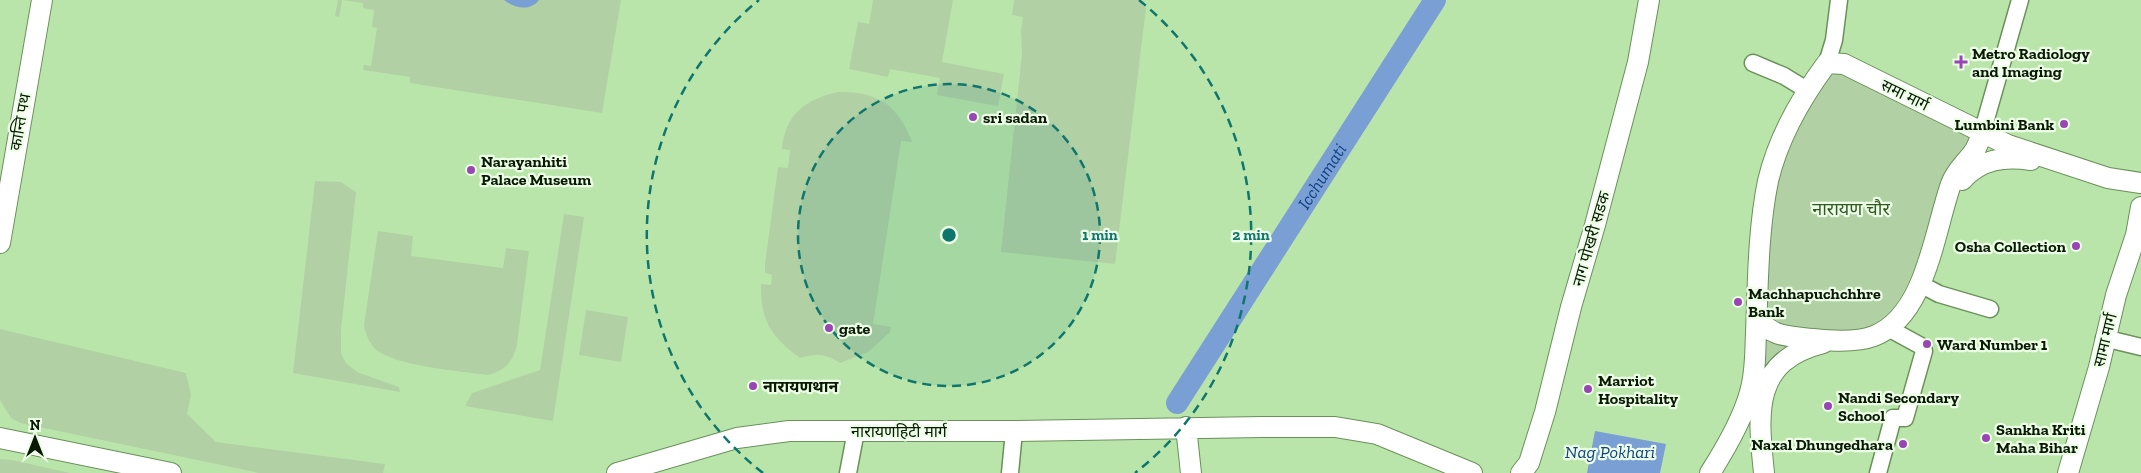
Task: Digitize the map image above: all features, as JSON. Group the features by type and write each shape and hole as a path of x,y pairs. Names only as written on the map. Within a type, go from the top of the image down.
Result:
{"main road":[{"name":"कान्ति पथ","path":"0,244 42,0"},
{"name":"नाग पोखरी सडक","path":"1521,473 1529,462 1545,412 1571,307 1595,225 1638,62 1649,0"},
{"path":"1764,473 1760,432 1750,393 1755,365 1760,256 1769,180 1777,152 1807,90 1827,63"},
{"name":"समा मार्ग","path":"1827,63 1844,64 1982,133"},
{"path":"1710,473 1771,377 1790,356 1803,348 1829,341 1866,338 1888,328 1896,322 1910,304 1927,267 1944,204 1954,177 1976,149 1982,133 2008,145 2077,169 2108,178 2141,183"},
{"path":"1944,204 1968,173 1990,160 2020,158 2077,169"},
{"name":"सामा मार्ग","path":"2068,473 2098,367 2104,338 2136,235 2141,207"},
{"path":"1757,315 1762,326 1775,333 1829,341"},
{"path":"1186,427 1191,473"},
{"name":"नारायणहिटी मार्ग","path":"617,473 661,467 737,438 789,431 1014,431 1186,427 1335,427 1376,434 1472,473"},
{"path":"0,438 171,473"}],"street":[{"path":"1827,63 1834,40 1839,0"},
{"path":"1982,133 2020,0"},
{"path":"1753,63 1784,76 1807,90"},
{"path":"1920,284 1939,294 1990,309"},
{"path":"1878,473 1893,418 1906,418 1924,351 1920,346 1888,328"},
{"path":"2104,338 2141,347"},
{"path":"848,473 856,431"},
{"path":"1010,473 1014,431"}],"green space":[{"path":"338,0 342,0 339,17 335,16"},
{"path":"342,0 621,0 602,113 410,83 410,77 363,70 364,65 371,66 377,28 372,27 374,10 363,8 363,3"},
{"path":"873,0 953,0 942,62 1004,74 998,106 937,95 940,78 890,69 888,77 849,69 858,22 869,24"},
{"path":"1014,0 1138,0 1146,8 1115,264 1001,252 1022,54 1021,31 1023,17 1012,15"},
{"path":"1840,72 1973,134 1902,295 1885,316 1874,324 1853,330 1776,330 1764,310 1769,212 1791,138 1828,76"},
{"path":"838,92 864,94 885,103 900,118 912,142 901,141 873,324 891,327 890,332 868,352 840,363 821,355 800,358 790,350 769,327 765,318 761,297 761,284 771,285 772,275 765,273 765,264 778,167 788,168 790,150 782,149 788,126 799,110 807,104"},
{"path":"315,181 341,182 356,192 341,330 341,353 346,363 357,372 399,387 400,392 293,373"},
{"path":"564,214 584,217 553,421 465,406 472,393 540,370"},
{"path":"378,231 413,236 411,256 503,268 506,248 529,251 517,345 513,356 503,369 487,375 412,364 384,355 375,349 365,331 364,325"},
{"path":"586,310 628,317 621,362 579,355"},
{"path":"0,329 186,373 191,395 187,414 216,442 385,464 383,473 259,473 20,423 11,418 0,400"},
{"path":"1763,334 1810,341 1760,377"},
{"path":"0,459 12,460 70,473 0,473"}],"water":[{"path":"504,0 539,0 531,6 522,8"},
{"name":"Nag Pokhari","path":"1595,431 1666,444 1660,473 1587,473"}],"waterway":[{"name":"Icchumati","path":"1177,403 1435,0"}],"place":[{"name":"Metro Radiology and Imaging","path":"1961,62"},
{"name":"sri sadan","path":"973,117"},
{"name":"Lumbini Bank","path":"2064,124"},
{"name":"Narayanhiti Palace Museum","path":"471,170"},
{"name":"Osha Collection","path":"2076,246"},
{"name":"Machhapuchchhre Bank","path":"1738,302"},
{"name":"gate","path":"829,328"},
{"name":"Ward Number 1","path":"1927,344"},
{"name":"नारायणथान","path":"753,386"},
{"name":"Marriot Hospitality","path":"1588,389"},
{"name":"Nandi Secondary School","path":"1828,406"},
{"name":"Sankha Kriti Maha Bihar","path":"1986,438"},
{"name":"Naxal Dhungedhara","path":"1903,444"}],"district":[{"name":"नारायण चौर","path":"1851,209"}]}
